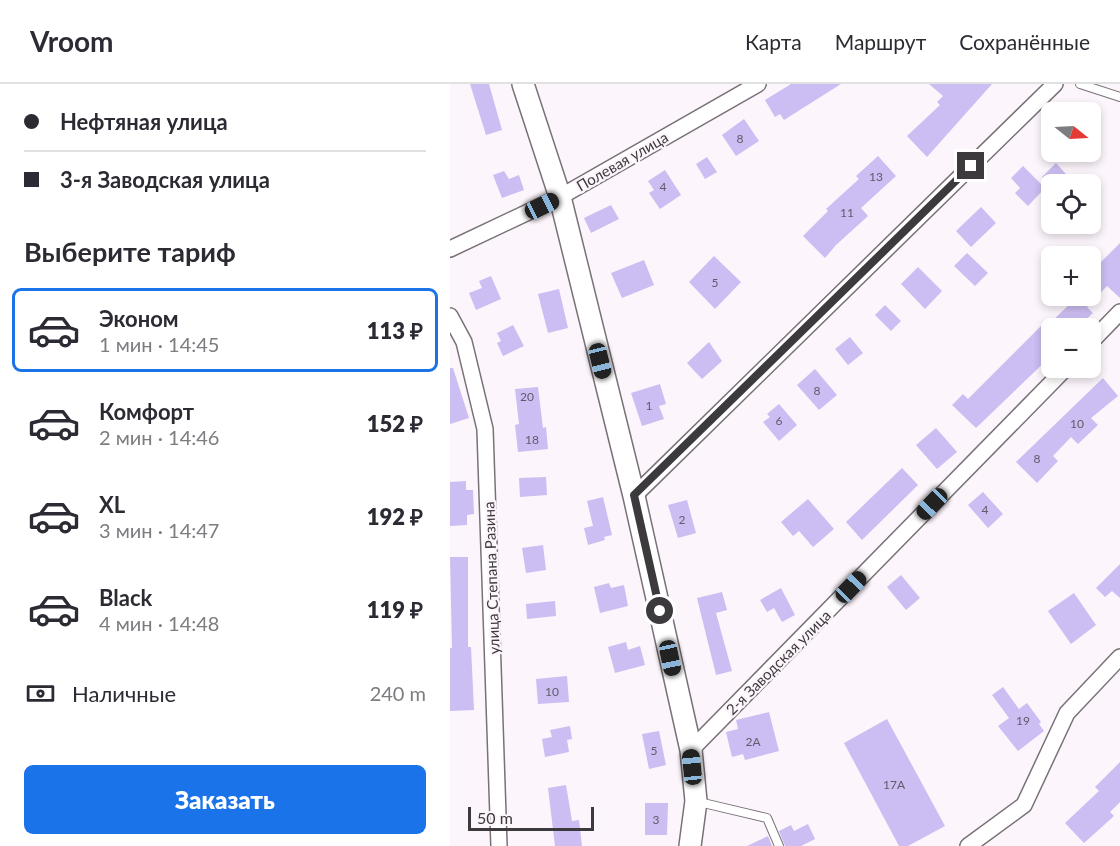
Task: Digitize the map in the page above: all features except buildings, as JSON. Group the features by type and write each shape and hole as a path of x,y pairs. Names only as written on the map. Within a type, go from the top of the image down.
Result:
{"main road":[{"path":"523,84 560,197 634,495 691,750 696,801 690,846"}],"street":[{"name":"Полевая улица","path":"450,249 560,197 758,84"},
{"path":"634,495 1056,84"},
{"path":"1101,332 1120,312"},
{"name":"улица Степана Разина","path":"450,316 464,342 485,429 499,846"},
{"name":"2-я Заводская улица","path":"691,750 1056,378"},
{"path":"968,846 1024,805 1067,713 1120,657"}],"lane":[{"path":"1080,84 1120,97"},
{"path":"696,801 767,818 779,846"}],"route":[{"path":"660,611 634,495 971,166"}]}
